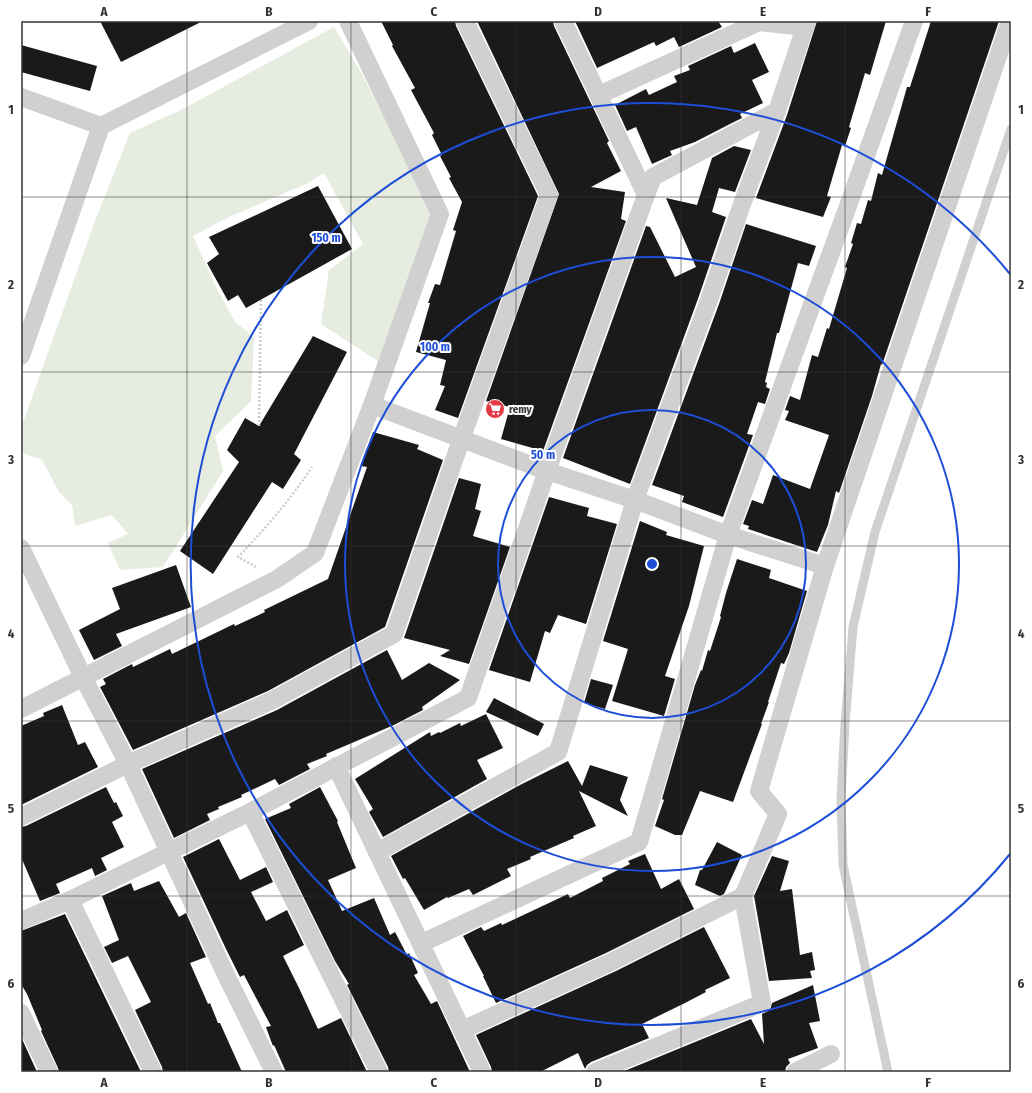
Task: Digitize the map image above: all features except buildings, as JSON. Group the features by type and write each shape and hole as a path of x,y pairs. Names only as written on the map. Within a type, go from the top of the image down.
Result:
{"street":[{"path":"21,356 101,126 310,21"},
{"path":"21,709 277,579 315,553 372,405 440,214 348,21"},
{"path":"21,817 128,764 273,700 394,634 461,440 549,195 465,21"},
{"path":"563,21 646,195"},
{"path":"422,943 640,842 728,535 914,21"},
{"path":"595,1072 762,1003 743,896 778,814 759,791 825,566 1010,21"},
{"path":"377,852 558,752 635,500 710,300 742,204 777,111 806,24 759,22 599,95"},
{"path":"21,97 101,126"},
{"path":"21,921 70,900 250,812 468,698 547,471 653,177 777,111"},
{"path":"372,405 461,440 547,471 635,500 728,535 825,566"},
{"path":"21,548 83,677 128,764 226,975 274,1072"},
{"path":"336,766 422,943 482,1072"},
{"path":"250,812 379,1072"},
{"path":"462,1030 611,962 743,896"},
{"path":"70,900 154,1072"},
{"path":"21,1014 49,1072"},
{"path":"795,1072 831,1054"}],"lane":[{"path":"888,1072 843,865 841,797 853,627 875,532 1011,129"}],"path":[{"path":"259,426 261,300"},
{"path":"277,579 238,557 297,490 312,467"}],"shaded area":[{"path":"334,27 362,74 433,211 379,362 321,324 329,270 363,244 324,173 308,183 229,217 193,236 215,285 235,322 254,337 251,401 215,436 223,471 163,567 120,570 108,543 128,534 112,515 75,526 72,505 59,492 42,460 21,452 21,428 95,221 130,133 181,110"}],"place":[{"name":"remy","path":"495,409"}]}
